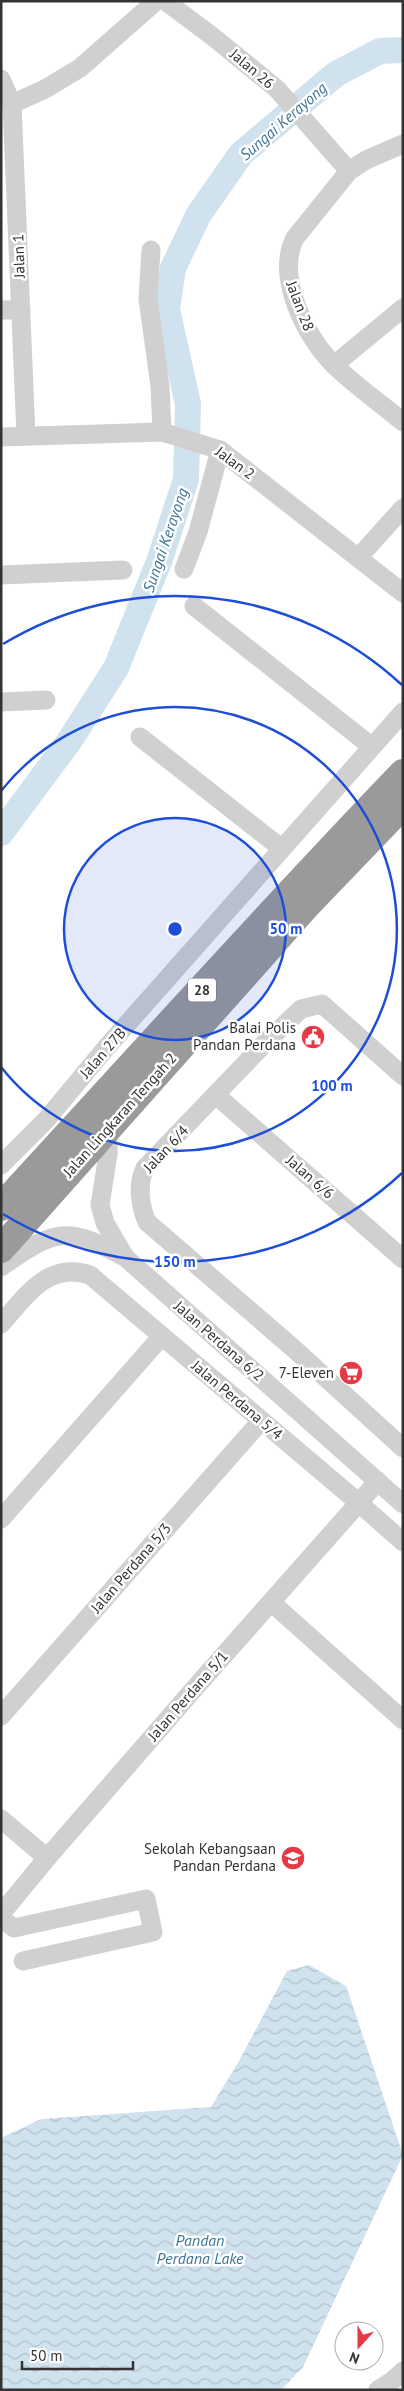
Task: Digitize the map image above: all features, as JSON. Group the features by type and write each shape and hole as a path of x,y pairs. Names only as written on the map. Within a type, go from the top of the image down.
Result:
{"highway":[{"name":"Jalan Lingkaran Tengah 2","path":"1,1208 197,996 291,889 403,772"},
{"name":"Jalan Lingkaran Tengah 2","path":"1,1250 307,905 403,805"}],"street":[{"path":"12,104 45,89 80,68 156,1"},
{"name":"Jalan 26","path":"165,1 212,36 277,89 349,171"},
{"name":"Jalan 1","path":"1,79 12,104 9,180 21,310 26,436"},
{"name":"Jalan 28","path":"403,144 366,160 349,171 295,238 290,248 288,260 289,277 301,313 314,342 334,365 403,422"},
{"path":"151,250 148,299 167,433"},
{"path":"334,365 403,308"},
{"path":"1,310 21,310"},
{"name":"Jalan 2","path":"1,437 167,433 215,448 403,593"},
{"path":"184,569 198,532 215,448"},
{"path":"358,558 403,508"},
{"path":"1,576 124,570"},
{"path":"194,606 371,746"},
{"path":"1,702 46,700"},
{"name":"Jalan 27B","path":"1,1165 46,1120 202,938 403,712"},
{"path":"140,737 281,848"},
{"name":"Jalan 6/4","path":"403,1076 322,1004 301,1010 266,1043 217,1096 145,1168 140,1178 142,1212 147,1222 293,1348 403,1448"},
{"name":"Jalan 6/6","path":"217,1096 403,1259"},
{"name":"Jalan Perdana 6/2","path":"108,1128 108,1154 100,1204 105,1223 126,1258"},
{"name":"Jalan Perdana 6/2","path":"1,1267 35,1243 52,1237 72,1235 96,1241 126,1258 403,1504"},
{"name":"Jalan Perdana 5/4","path":"1,1324 38,1283 64,1272 78,1272 90,1275 403,1542"},
{"path":"1,1519 162,1336"},
{"name":"Jalan Perdana 5/3","path":"1,1716 261,1420"},
{"name":"Jalan Perdana 5/1","path":"6,1908 47,1858 378,1481"},
{"path":"272,1603 403,1720"},
{"path":"1,1819 47,1858"},
{"path":"1,1919 14,1928 146,1899 153,1932 23,1961"},
{"path":"6,1908 23,1913 26,1925"}],"water":[{"name":"Pandan Perdana Lake","path":"309,1965 346,1986 403,2155 303,2367 281,2390 1,2390 1,2138 41,2119 211,2107 239,2061 287,1971"}],"waterway":[{"name":"Sungai Kerayong","path":"1,833 70,740 116,668 160,559 186,479 188,404 167,309 173,268 199,214 241,154 336,74 380,51 403,50"}],"place":[{"name":"Balai Polis Pandan Perdana","path":"313,1037"},
{"name":"7-Eleven","path":"351,1373"},
{"name":"Sekolah Kebangsaan Pandan Perdana","path":"293,1858"}]}
